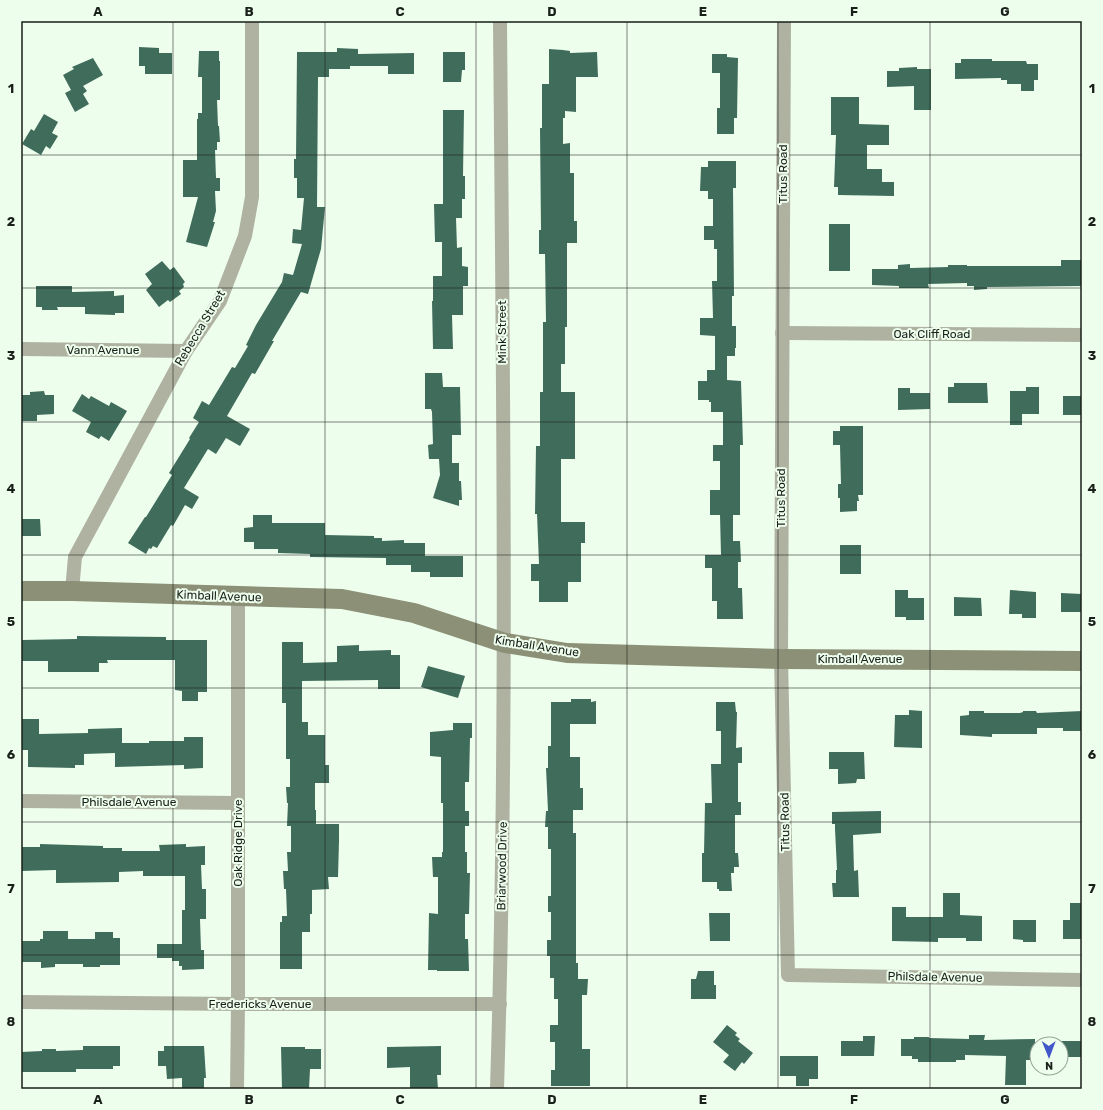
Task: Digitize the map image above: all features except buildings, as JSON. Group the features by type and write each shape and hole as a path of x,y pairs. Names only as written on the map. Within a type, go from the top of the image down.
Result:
{"street":[{"name":"Rebecca Street","path":"72,591 75,557 186,351 220,301 245,236 252,197 252,21"},
{"name":"Mink Street","path":"500,21 505,643"},
{"name":"Titus Road","path":"784,21 781,658 788,975"},
{"name":"Oak Cliff Road","path":"782,333 1082,335"},
{"name":"Vann Avenue","path":"21,349 186,351"},
{"name":"Kimball Avenue","path":"21,591 72,591 342,599 414,614 505,643 567,653 781,658 1082,661"},
{"name":"Oak Ridge Drive","path":"237,1089 238,596"},
{"name":"Briarwood Drive","path":"497,1089 500,1004 505,643"},
{"name":"Philsdale Avenue","path":"21,801 238,802"},
{"name":"Philsdale Avenue","path":"788,975 1082,980"},
{"name":"Fredericks Avenue","path":"21,1002 500,1004"}]}
